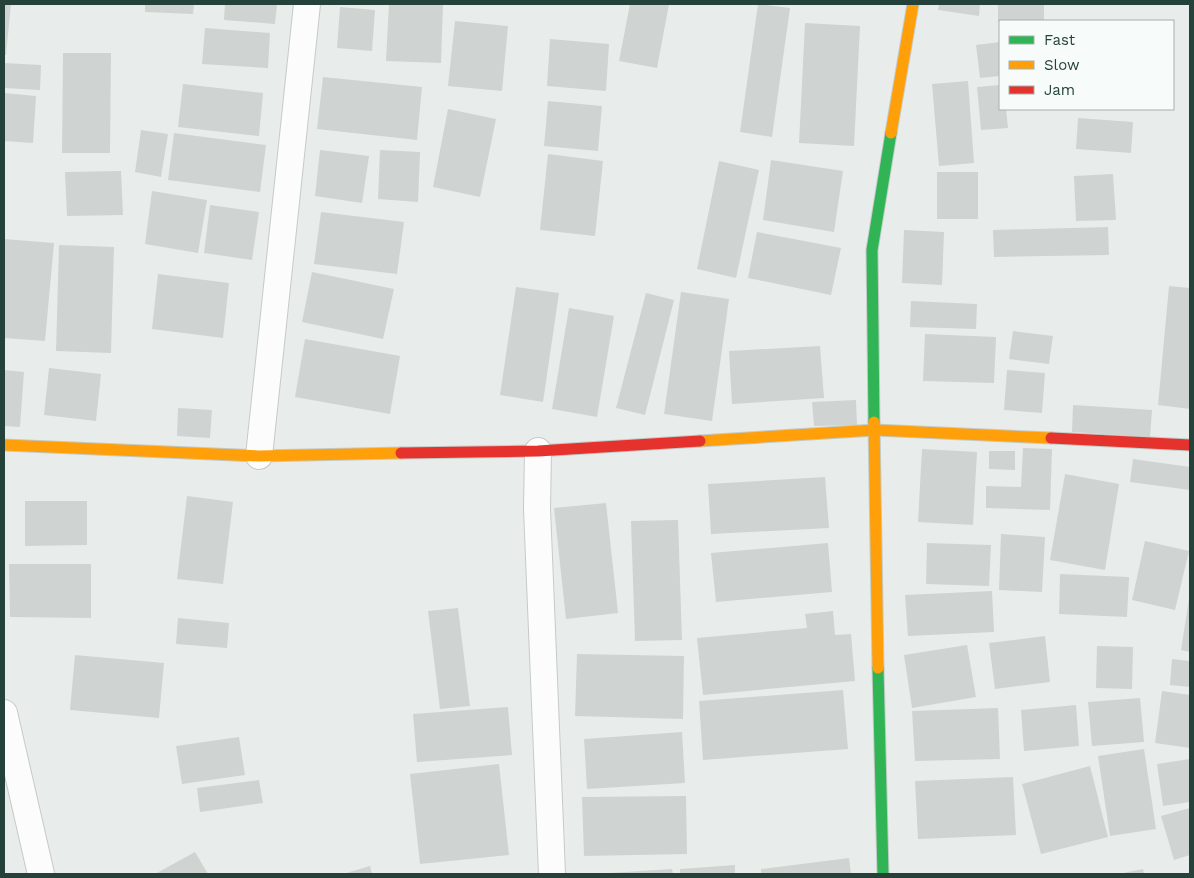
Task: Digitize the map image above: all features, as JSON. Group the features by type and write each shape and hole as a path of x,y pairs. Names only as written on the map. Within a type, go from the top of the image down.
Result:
{"street":[{"path":"259,456 307,4"},
{"path":"883,874 877,646 872,250 913,4"},
{"path":"4,445 259,456 538,451 875,430 1190,445"},
{"path":"538,451 538,510 552,874"},
{"path":"4,713 40,874"}],"building":[{"path":"4,4 11,4 6,55 4,55"},
{"path":"145,4 194,4 193,14 145,12"},
{"path":"225,4 277,4 275,24 224,20"},
{"path":"389,4 443,5 441,63 386,61"},
{"path":"630,4 669,4 657,68 619,61"},
{"path":"758,4 790,8 772,137 740,132"},
{"path":"939,4 980,4 979,16 938,10"},
{"path":"998,4 1044,4 1044,20 999,20 998,22"},
{"path":"340,7 375,10 372,51 337,48"},
{"path":"455,21 508,26 502,91 448,86"},
{"path":"805,23 860,26 854,146 799,143"},
{"path":"205,28 270,33 268,68 202,64"},
{"path":"550,39 609,44 606,91 547,86"},
{"path":"999,42 999,76 980,78 976,45"},
{"path":"63,53 111,53 110,153 62,153"},
{"path":"4,63 41,65 40,90 4,88"},
{"path":"323,77 422,87 417,140 317,129"},
{"path":"968,81 974,163 939,166 932,84"},
{"path":"183,84 263,93 259,136 178,127"},
{"path":"999,85 999,110 1006,110 1008,128 981,130 977,87"},
{"path":"4,93 36,96 33,143 4,141"},
{"path":"548,101 602,106 598,151 544,146"},
{"path":"448,109 496,119 480,197 433,187"},
{"path":"1078,118 1133,122 1131,153 1076,149"},
{"path":"141,130 168,134 161,177 135,172"},
{"path":"174,133 266,145 260,192 168,180"},
{"path":"320,150 369,156 362,203 315,196"},
{"path":"380,150 420,152 418,202 378,199"},
{"path":"548,154 603,161 595,236 540,230"},
{"path":"771,160 843,171 834,232 763,220"},
{"path":"719,161 759,170 736,278 697,269"},
{"path":"121,171 123,215 67,216 65,172"},
{"path":"937,172 978,172 978,219 937,219"},
{"path":"1113,174 1116,220 1076,221 1074,176"},
{"path":"152,191 207,200 198,253 145,244"},
{"path":"210,205 259,212 252,260 204,253"},
{"path":"321,212 404,222 397,274 314,264"},
{"path":"1108,227 1109,255 994,257 993,230"},
{"path":"904,230 944,232 942,285 902,283"},
{"path":"757,232 841,248 831,295 748,278"},
{"path":"4,239 54,243 45,341 4,338"},
{"path":"59,245 114,247 111,353 56,351"},
{"path":"312,272 394,289 383,339 302,322"},
{"path":"158,274 229,283 223,338 152,329"},
{"path":"1169,286 1190,288 1190,409 1158,405"},
{"path":"516,287 559,293 543,402 500,395"},
{"path":"681,292 729,299 712,421 664,414"},
{"path":"646,293 674,300 645,415 616,408"},
{"path":"911,301 977,304 976,329 910,327"},
{"path":"569,308 614,316 597,417 552,409"},
{"path":"1013,331 1053,336 1049,364 1009,359"},
{"path":"925,334 996,337 994,383 923,381"},
{"path":"305,339 400,356 390,414 295,397"},
{"path":"820,346 824,398 732,404 729,351"},
{"path":"49,368 101,374 96,421 44,415"},
{"path":"4,370 24,372 20,427 4,426"},
{"path":"1007,370 1045,373 1042,413 1004,410"},
{"path":"856,400 857,425 814,426 812,402"},
{"path":"1073,405 1152,410 1150,437 1072,432"},
{"path":"178,408 212,410 210,438 177,436"},
{"path":"1023,448 1052,449 1050,510 986,508 986,486 1021,487"},
{"path":"922,449 977,452 973,525 918,522"},
{"path":"989,451 1015,451 1015,470 989,469"},
{"path":"1133,459 1190,467 1190,490 1130,482"},
{"path":"1065,474 1119,484 1105,570 1050,560"},
{"path":"825,477 829,528 711,534 708,484"},
{"path":"187,496 233,502 223,584 177,579"},
{"path":"25,501 87,501 87,545 25,546"},
{"path":"606,503 618,613 566,619 554,508"},
{"path":"678,520 682,640 635,641 631,521"},
{"path":"1001,534 1045,537 1042,592 999,590"},
{"path":"1145,541 1189,551 1175,610 1132,600"},
{"path":"828,543 832,592 716,602 711,553"},
{"path":"927,543 991,545 989,586 926,584"},
{"path":"9,564 91,564 91,618 10,617"},
{"path":"1060,574 1129,577 1127,617 1059,614"},
{"path":"992,591 994,632 908,636 905,595"},
{"path":"1190,599 1190,652 1181,650"},
{"path":"458,608 470,706 440,709 428,611"},
{"path":"833,611 835,635 851,634 855,681 703,695 697,638 807,628 805,614"},
{"path":"178,618 229,623 227,648 176,644"},
{"path":"1045,636 1050,682 995,689 989,643"},
{"path":"967,645 976,697 912,708 904,655"},
{"path":"1097,646 1133,647 1132,689 1096,688"},
{"path":"577,654 684,656 683,719 575,716"},
{"path":"75,655 164,663 159,718 70,710"},
{"path":"1172,659 1190,661 1190,687 1170,685"},
{"path":"843,690 848,749 703,760 699,701"},
{"path":"1162,691 1190,695 1190,748 1155,743"},
{"path":"1140,698 1144,742 1092,746 1088,702"},
{"path":"1076,705 1079,746 1024,751 1021,710"},
{"path":"508,707 512,755 417,762 413,714"},
{"path":"998,708 1000,759 915,761 912,711"},
{"path":"682,732 685,783 587,789 584,739"},
{"path":"239,737 245,775 182,784 176,746"},
{"path":"1144,749 1156,829 1110,836 1098,756"},
{"path":"1190,759 1190,802 1163,806 1157,764"},
{"path":"499,764 509,855 420,864 410,774"},
{"path":"1090,766 1108,837 1041,854 1022,784"},
{"path":"1013,777 1016,835 918,839 915,781"},
{"path":"259,780 263,803 200,812 197,788"},
{"path":"686,796 687,854 584,856 582,797"},
{"path":"1190,808 1190,855 1174,860 1161,816"},
{"path":"195,852 208,874 155,874"},
{"path":"849,858 851,874 761,874 761,869"},
{"path":"735,865 735,874 680,874 680,869"},
{"path":"370,866 372,874 343,874"},
{"path":"672,869 673,874 609,874 609,873"},
{"path":"1143,869 1144,874 1123,874 1123,873"}],"traffic: fast":[{"path":"874,422 872,250 891,133"},
{"path":"878,668 883,874"}],"traffic: slow":[{"path":"891,133 913,4"},
{"path":"874,422 878,668"},
{"path":"700,441 875,430 1051,438"},
{"path":"4,445 259,456 401,453"}],"traffic: jam":[{"path":"1051,438 1190,445"},
{"path":"401,453 538,451 700,441"}]}
